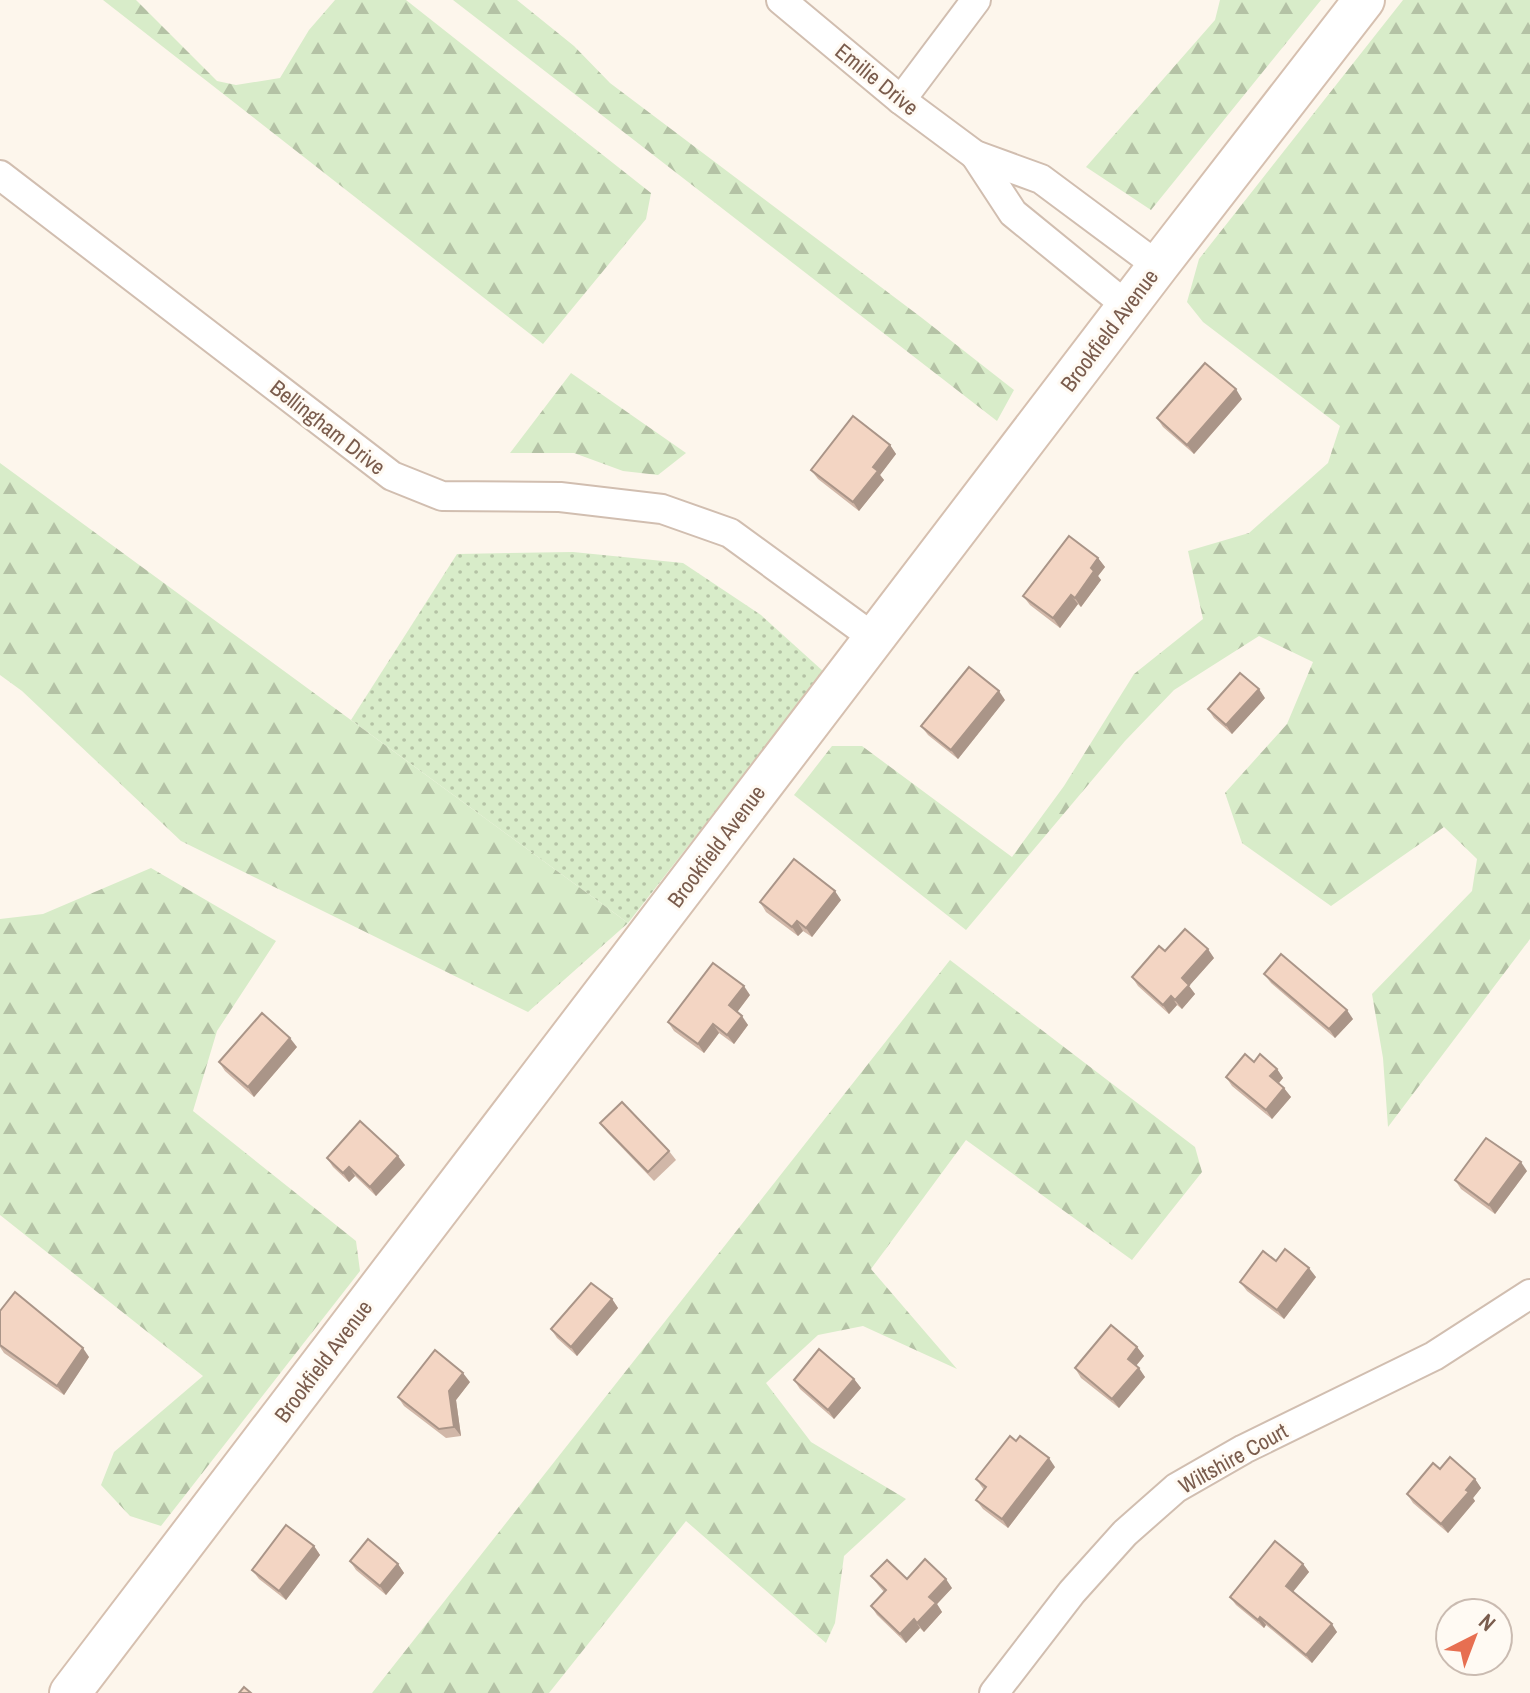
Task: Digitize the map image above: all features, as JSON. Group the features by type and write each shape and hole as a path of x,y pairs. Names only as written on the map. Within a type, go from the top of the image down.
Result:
{"main road":[{"name":"Brookfield Avenue","path":"70,1693 1127,306 1364,0"}],"street":[{"name":"Emilie Drive","path":"781,0 901,100 975,155 1041,179 1158,266"},
{"path":"901,100 976,0"},
{"name":"Emilie Drive","path":"975,155 1013,213 1127,306"},
{"name":"Bellingham Drive","path":"0,175 392,476 442,496 560,497 662,509 730,533 874,638"},
{"path":"1028,226 1056,190"},
{"name":"Wiltshire Court","path":"994,1693 1072,1592 1125,1533 1176,1488 1244,1449 1434,1356 1530,1294"}],"green space":[{"path":"103,0 136,0 217,81 236,85 280,78 309,30 335,0 406,0 651,193 646,219 543,344"},
{"path":"453,0 517,0 574,46 610,83 1014,390 997,421"},
{"path":"1220,0 1321,0 1151,210 1086,167 1215,20"},
{"path":"1403,0 1530,0 1530,939 1388,1127 1383,1058 1372,994 1472,891 1477,859 1444,827 1331,906 1242,843 1225,793 1287,724 1313,662 1259,636 1174,690 1125,741 966,930 794,795 832,746 862,746 1012,857 1064,786 1134,674 1203,619 1188,551 1249,533 1328,463 1340,426 1203,322 1187,302 1199,259"},
{"path":"571,373 686,453 658,475 623,471 574,453 510,453"},
{"path":"0,463 628,923 528,1012 181,841 22,691 0,675"},
{"path":"573,552 683,563 761,615 824,672 628,923 351,720 457,554"},
{"path":"151,868 276,941 217,1031 193,1111 356,1241 360,1271 161,1526 130,1516 101,1485 114,1452 203,1376 0,1215 0,919 43,914"},
{"path":"950,960 1195,1147 1202,1172 1132,1260 966,1140 871,1269 957,1369 863,1326 818,1335 766,1383 811,1442 906,1499 844,1556 835,1623 826,1643 686,1521 549,1693 372,1693"}],"building":[{"path":"1205,363 1236,389 1187,445 1157,418"},
{"path":"853,416 890,445 873,467 878,471 853,502 811,470"},
{"path":"1069,536 1098,558 1091,568 1094,571 1075,598 1071,595 1053,618 1023,596"},
{"path":"969,667 999,691 951,750 921,726"},
{"path":"1240,673 1259,689 1226,725 1208,709"},
{"path":"794,859 835,891 806,928 797,921 792,927 760,902"},
{"path":"1185,929 1208,949 1182,978 1189,985 1175,1000 1171,996 1163,1005 1132,977 1159,946 1165,951"},
{"path":"1281,954 1347,1010 1329,1029 1264,974"},
{"path":"713,963 744,986 729,1005 742,1016 727,1035 713,1024 698,1044 668,1022"},
{"path":"262,1013 290,1038 248,1087 219,1062"},
{"path":"1245,1054 1254,1062 1260,1054 1277,1069 1270,1076 1284,1088 1266,1110 1226,1077"},
{"path":"622,1102 669,1151 648,1172 600,1123"},
{"path":"360,1121 398,1156 370,1187 349,1167 343,1173 327,1158"},
{"path":"1486,1138 1521,1162 1489,1205 1455,1180"},
{"path":"1285,1249 1309,1268 1277,1310 1240,1282 1263,1251 1276,1261"},
{"path":"591,1283 612,1299 571,1347 551,1329"},
{"path":"15,1292 83,1348 57,1386 0,1345 0,1311"},
{"path":"1111,1325 1137,1347 1128,1359 1139,1368 1112,1399 1075,1368"},
{"path":"819,1349 854,1379 828,1410 794,1380"},
{"path":"435,1350 463,1373 449,1391 454,1427 439,1429 398,1397"},
{"path":"1010,1436 1016,1441 1020,1436 1049,1458 1002,1519 976,1500 986,1487 976,1479"},
{"path":"1450,1457 1475,1479 1466,1490 1469,1492 1441,1524 1407,1494 1433,1463 1440,1469"},
{"path":"286,1525 314,1546 279,1591 252,1570"},
{"path":"368,1539 398,1564 380,1586 350,1561"},
{"path":"1275,1541 1303,1564 1286,1586 1332,1624 1306,1655 1230,1597"},
{"path":"925,1559 946,1579 929,1597 936,1603 917,1623 914,1619 900,1634 871,1606 886,1590 871,1576 887,1560 907,1579"}]}
